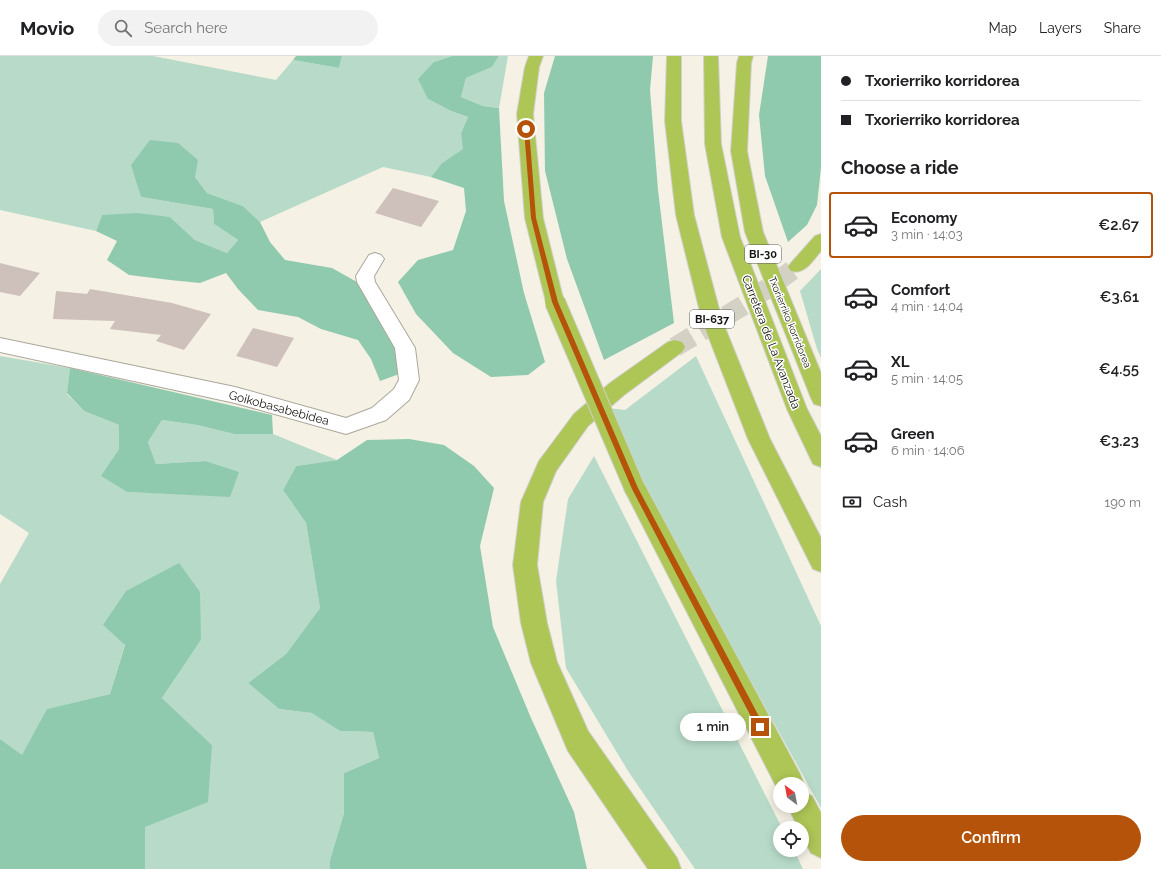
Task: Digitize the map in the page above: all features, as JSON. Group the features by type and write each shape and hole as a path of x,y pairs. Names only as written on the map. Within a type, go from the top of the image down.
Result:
{"highway":[{"path":"536,56 532,67 525,114 534,218 555,302 635,489 786,777"},
{"name":"BI-637","path":"674,56 673,121 685,215 712,320 759,439 821,562"},
{"name":"Carretera de La Avanzada","path":"710,56 713,144 730,237 797,409 821,458"},
{"name":"Txorierriko korridorea","path":"753,59 742,104 739,151 754,232 821,398"},
{"path":"797,267 821,240"},
{"path":"666,869 578,741 544,663 534,624 525,564 532,502 547,467 581,420 617,389 675,347"},
{"path":"806,813 821,843"}],"street":[{"name":"Goikobasabebidea","path":"0,345 235,395 346,426 379,414 402,394 409,380 405,348 366,282 365,276 375,259"}],"green space":[{"path":"0,56 153,56 276,80 293,60 339,68 342,56 452,56 434,62 428,99 451,111 468,117 461,133 464,149 442,163 431,177 383,167 260,222 243,206 207,193 195,177 137,181 141,197 213,209 214,224 238,240 227,253 195,240 170,217 102,215 96,231 0,210"},
{"path":"296,56 342,56 339,68 293,60"},
{"path":"452,56 499,56 492,67 466,78 461,97 483,106 499,108 504,201 524,293 545,362 528,375 491,377 453,353 416,314 398,282 418,260 453,250 466,211 464,188 431,177 442,163 463,149 461,133 468,117 451,111 428,99 418,79 434,62"},
{"path":"499,56 508,56 499,108 483,106 461,97 466,78 492,67"},
{"path":"555,56 653,56 650,90 658,190 674,323 604,360 567,259 545,171 544,93"},
{"path":"768,56 821,56 821,168 817,205 807,225 788,242 765,176 759,115"},
{"path":"150,140 178,143 198,160 195,177 207,193 243,206 260,222 270,242 285,260 332,268 357,282 396,337 402,373 380,381 371,359 358,340 321,329 298,317 258,310 238,289 226,273 200,283 170,280 129,275 107,260 117,241 96,231 102,215 137,213 170,217 195,240 227,253 238,240 214,224 213,209 141,197 131,165"},
{"path":"821,269 821,358 800,291"},
{"path":"0,356 70,368 67,394 84,411 119,425 119,449 102,476 127,492 230,496 205,461 156,464 148,442 162,420 197,425 234,434 273,434 337,460 296,466 283,490 306,523 320,608 286,654 248,683 279,709 313,713 340,731 373,732 379,758 344,773 344,813 330,860 330,869 145,869 145,827 212,745 162,698 201,640 103,625 125,644 110,694 48,709 22,756 0,739 0,584 29,533 0,514"},
{"path":"696,356 821,626 821,808 809,786 809,777 804,777 599,407 625,410"},
{"path":"70,368 272,415 273,434 234,434 197,425 162,420 148,442 156,464 205,461 239,472 230,497 127,492 101,476 119,449 119,425 84,411 67,393"},
{"path":"409,439 444,445 474,466 494,488 480,546 493,627 531,718 574,812 587,869 330,869 330,860 344,813 344,773 379,758 373,732 340,731 312,713 279,709 248,683 286,654 320,608 306,523 283,490 296,466 337,460 367,440"},
{"path":"594,456 773,810 773,813 778,821 773,821 773,857 797,857 803,869 695,869 628,771 566,668 556,581 568,499"},
{"path":"179,563 200,592 201,640 162,698 212,745 208,802 145,827 145,869 0,869 0,739 22,755 47,709 110,694 125,645 103,625 126,591"}],"building":[{"path":"393,188 439,201 421,227 375,213"},
{"path":"0,263 40,273 20,296 0,292"},
{"path":"90,289 172,303 211,314 184,350 156,341 161,335 110,329 115,321 53,319 56,291 87,294"},
{"path":"253,328 294,338 277,367 236,356"}],"tunnel":[{"path":"675,347 744,305 797,267"}],"route":[{"path":"526,129 534,218 555,302 635,489 760,727"}]}
